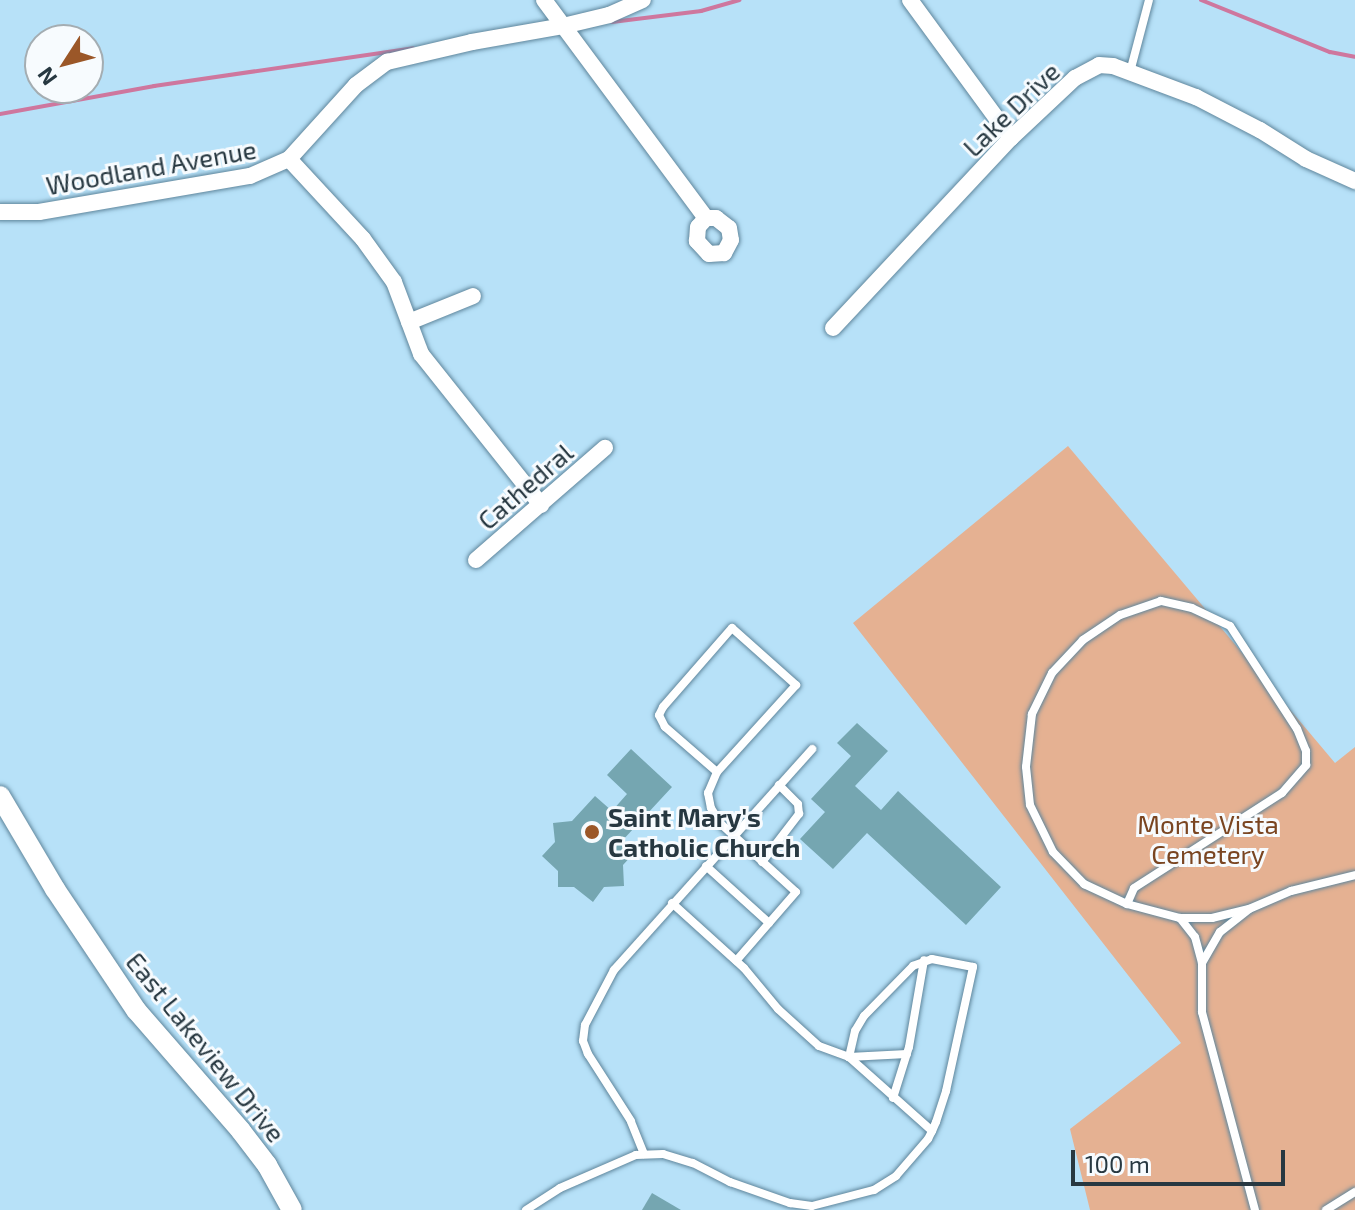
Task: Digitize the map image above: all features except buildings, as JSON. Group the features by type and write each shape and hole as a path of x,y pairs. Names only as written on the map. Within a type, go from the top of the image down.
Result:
{"street":[{"path":"544,0 706,218"},
{"name":"Woodland Avenue","path":"0,212 39,212 250,176 289,159 356,85 387,62 609,15 643,0"},
{"path":"910,0 1011,138"},
{"name":"Lake Drive","path":"833,328 1011,138 1088,70 1099,65 1130,72 1233,114 1306,159 1355,181"},
{"path":"289,159 363,239 394,282 421,354 541,505"},
{"path":"409,322 473,296"},
{"name":"Cathedral","path":"476,560 605,448"},
{"name":"East Lakeview Drive","path":"0,796 55,889 136,1010 249,1142 292,1210"}],"lane":[{"path":"1130,72 1149,0"},
{"path":"1127,904 1134,888 1282,793 1306,765 1306,751 1297,729 1230,626 1192,608 1161,601 1120,615 1083,640 1052,673 1032,714 1026,767 1030,805 1053,852 1084,884 1127,904 1180,918 1212,918 1249,909 1291,891 1355,875"},
{"path":"717,772 665,727 659,715 732,628 796,685 717,772 708,793 711,808 733,836 796,892 736,961"},
{"path":"644,1154 631,1121 588,1054 583,1041 585,1025 614,970 812,749"},
{"path":"762,862 799,814 798,804 779,785"},
{"path":"706,866 769,923"},
{"path":"1340,881 1355,883"},
{"path":"672,903 736,961 803,1032 833,1053 849,1057 907,1054"},
{"path":"1202,963 1215,938 1249,909"},
{"path":"1180,918 1195,937 1202,963 1202,1012 1255,1210"},
{"path":"526,1210 599,1169 644,1154 663,1154 693,1163 768,1198 812,1206 874,1190 915,1157 932,1131 946,1091 973,967 924,960 913,966 864,1016 855,1031 849,1057"},
{"path":"893,1098 907,1054 924,960"},
{"path":"849,1057 932,1131"},
{"path":"1326,1210 1355,1192"}],"green space":[{"name":"Monte Vista Cemetery","path":"1068,446 1335,763 1355,747 1355,1210 1090,1210 1070,1129 1181,1043 853,623"}],"waterway":[{"path":"612,22 701,11 739,0"},
{"path":"1201,0 1330,52 1355,57"},
{"path":"0,114 154,86 413,48"}],"place":[{"name":"Saint Mary's Catholic Church","path":"592,832"}]}
